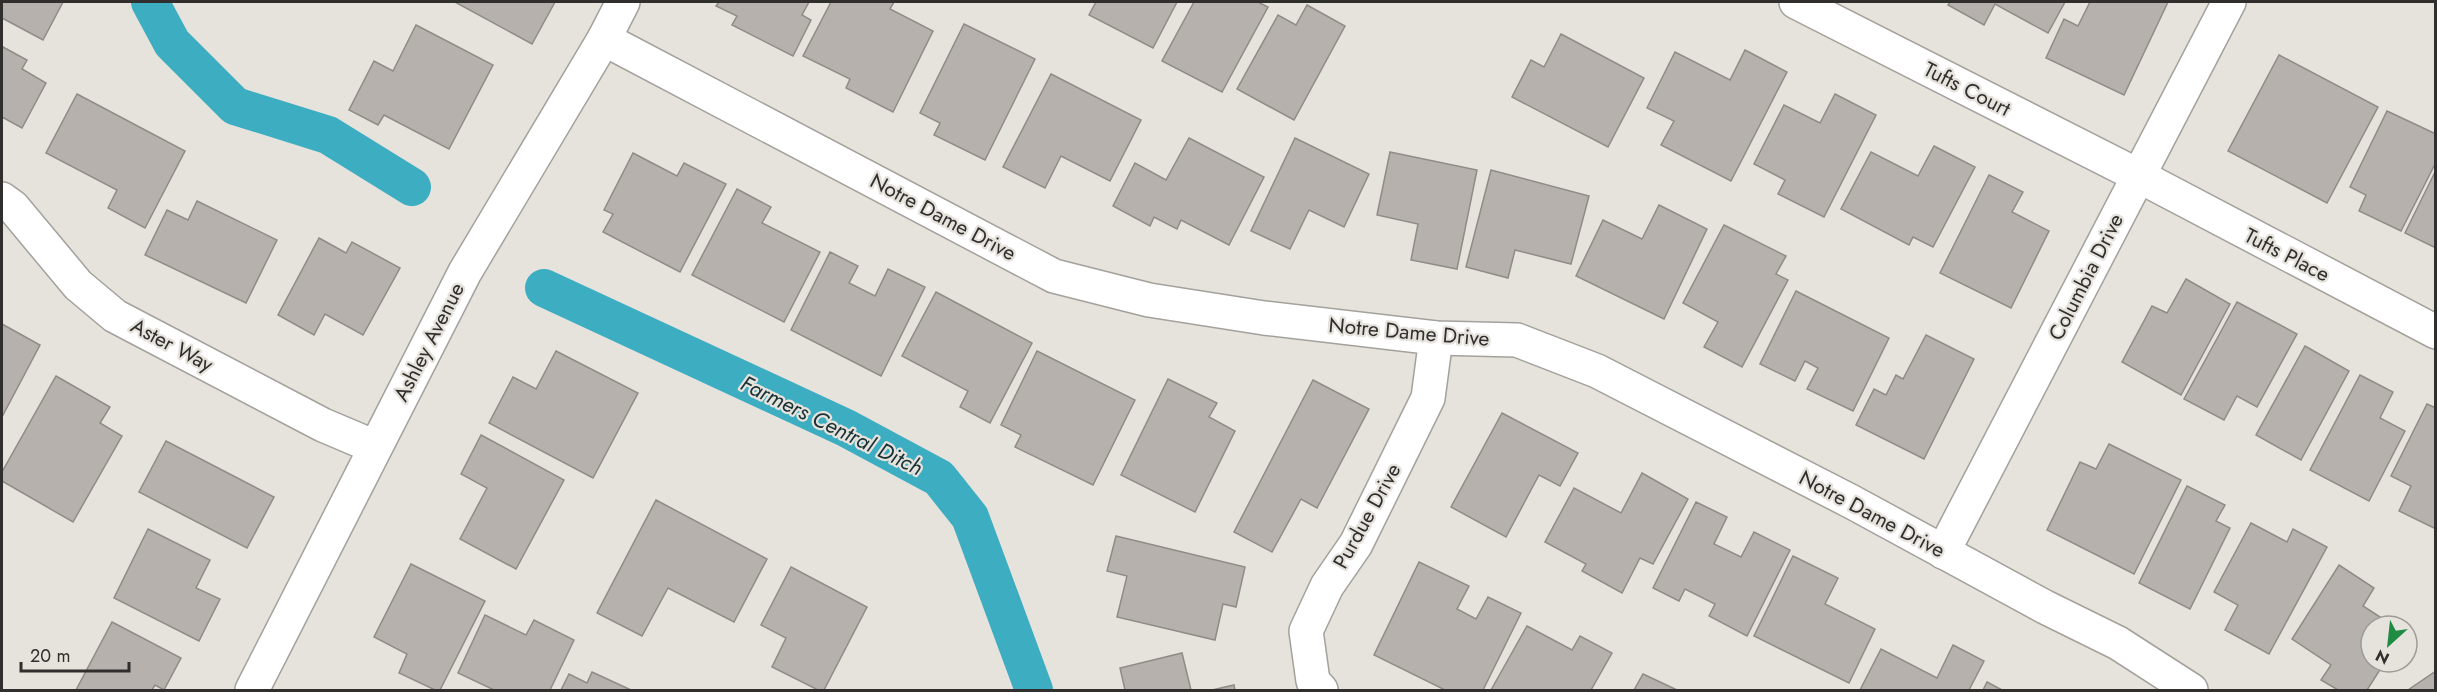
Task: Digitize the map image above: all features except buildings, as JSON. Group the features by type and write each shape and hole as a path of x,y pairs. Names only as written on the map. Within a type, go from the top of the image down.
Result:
{"street":[{"name":"Ashley Avenue","path":"264,686 375,447 465,272 604,39 623,2"},
{"name":"Tufts Court","path":"1796,2 2139,176"},
{"name":"Columbia Drive","path":"1944,552 2229,2"},
{"name":"Notre Dame Drive","path":"604,39 1054,276 1149,300 1264,318 1436,338 1517,340 1597,371 1852,502 2118,643 2191,690"},
{"name":"Tufts Place","path":"2139,176 2436,332"},
{"name":"Aster Way","path":"2,199 13,207 78,285 115,316 323,425 375,447"},
{"name":"Purdue Drive","path":"1322,690 1313,681 1306,631 1327,586 1356,544 1428,398 1436,338"}],"waterway":[{"name":"Farmers Central Ditch","path":"150,2 172,43 235,106 328,135 412,187"},
{"name":"Farmers Central Ditch","path":"544,288 846,428 939,478 970,517 1034,690"}]}
